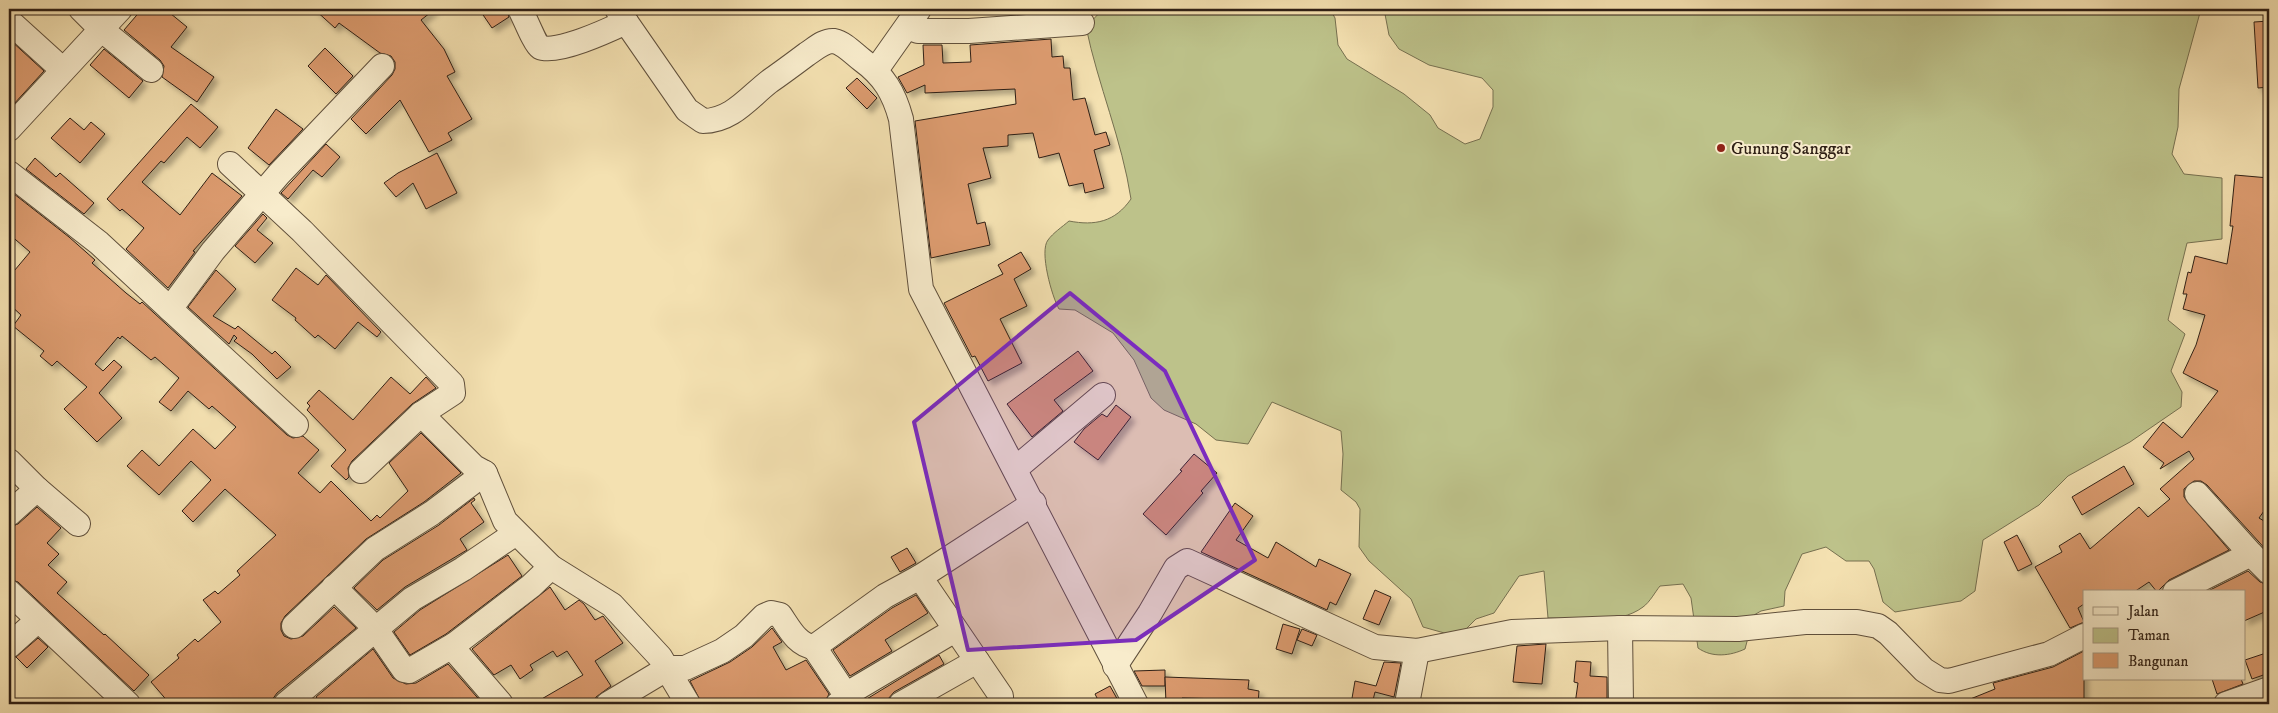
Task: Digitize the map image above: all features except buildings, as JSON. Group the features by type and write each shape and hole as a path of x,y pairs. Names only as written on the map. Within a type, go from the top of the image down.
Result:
{"street":[{"path":"81,9 102,30 151,70"},
{"path":"9,129 120,9"},
{"path":"520,9 538,44 544,48 577,43 622,15 687,110 703,121 717,119 736,111 769,82 825,42 840,43 876,70 895,98 901,119 921,289 1136,704"},
{"path":"913,18 918,31 969,31 1042,17 1082,23"},
{"path":"876,70 913,18"},
{"path":"9,21 63,70"},
{"path":"170,309 212,251 279,174 382,66"},
{"path":"230,164 302,231 452,384 453,394 420,414 361,471"},
{"path":"9,173 99,243 296,426"},
{"path":"1015,469 1103,395"},
{"path":"420,414 474,467 485,473 497,506 505,521 516,533 551,567 612,605 648,642 668,668 688,704"},
{"path":"9,461 37,489 78,524"},
{"path":"294,626 375,549 432,513 485,473"},
{"path":"9,514 37,489"},
{"path":"2197,494 2269,572"},
{"path":"608,704 668,668 685,668 700,663 744,636 764,616 771,613 780,615 804,645 814,647 885,596 920,577 1034,504"},
{"path":"286,704 412,599 463,569 516,533"},
{"path":"2179,590 2251,554"},
{"path":"1115,666 1150,613 1176,568 1187,561 1376,647 1417,652 1512,632 1620,628 1738,629 1805,622 1869,623 1888,633 1924,670 1940,680 1949,681 2048,654 2083,636"},
{"path":"334,588 376,628 398,663 404,670 409,671 454,645 531,586 551,567"},
{"path":"920,577 1001,696 1001,704"},
{"path":"9,592 128,704"},
{"path":"9,646 38,620"},
{"path":"1620,628 1621,704"},
{"path":"846,702 852,691 955,630"},
{"path":"454,645 457,653 501,704"},
{"path":"814,647 846,702"},
{"path":"1407,704 1417,652"},
{"path":"901,704 977,661"},
{"path":"2226,704 2269,689"}],"highlighted area":[{"path":"1070,293 1165,371 1255,560 1136,640 968,650 914,422"}],"green space":[{"path":"1103,9 1330,9 1335,18 1338,45 1347,59 1404,94 1430,115 1438,128 1465,144 1480,139 1493,107 1493,90 1482,78 1429,65 1399,49 1389,35 1384,9 2201,9 2179,89 2178,127 2172,154 2184,174 2222,178 2222,239 2187,243 2168,320 2185,334 2171,371 2182,392 2181,407 2130,442 2068,476 2039,505 1983,540 1975,591 1961,601 1895,612 1883,602 1874,569 1869,561 1846,561 1826,547 1802,554 1785,591 1784,606 1761,611 1754,615 1745,649 1733,653 1715,655 1698,648 1691,598 1683,584 1660,586 1643,607 1622,617 1597,620 1548,618 1544,571 1519,576 1494,613 1476,619 1465,630 1448,634 1423,627 1411,599 1369,561 1359,547 1360,509 1356,502 1341,490 1343,454 1341,431 1272,402 1248,444 1216,440 1196,424 1164,410 1151,398 1134,360 1113,333 1075,310 1059,309 1050,285 1046,264 1045,254 1048,240 1069,221 1087,223 1104,220 1118,213 1131,199 1122,155 1086,27"}],"place":[{"name":"Gunung Sanggar","path":"1721,148"}]}
